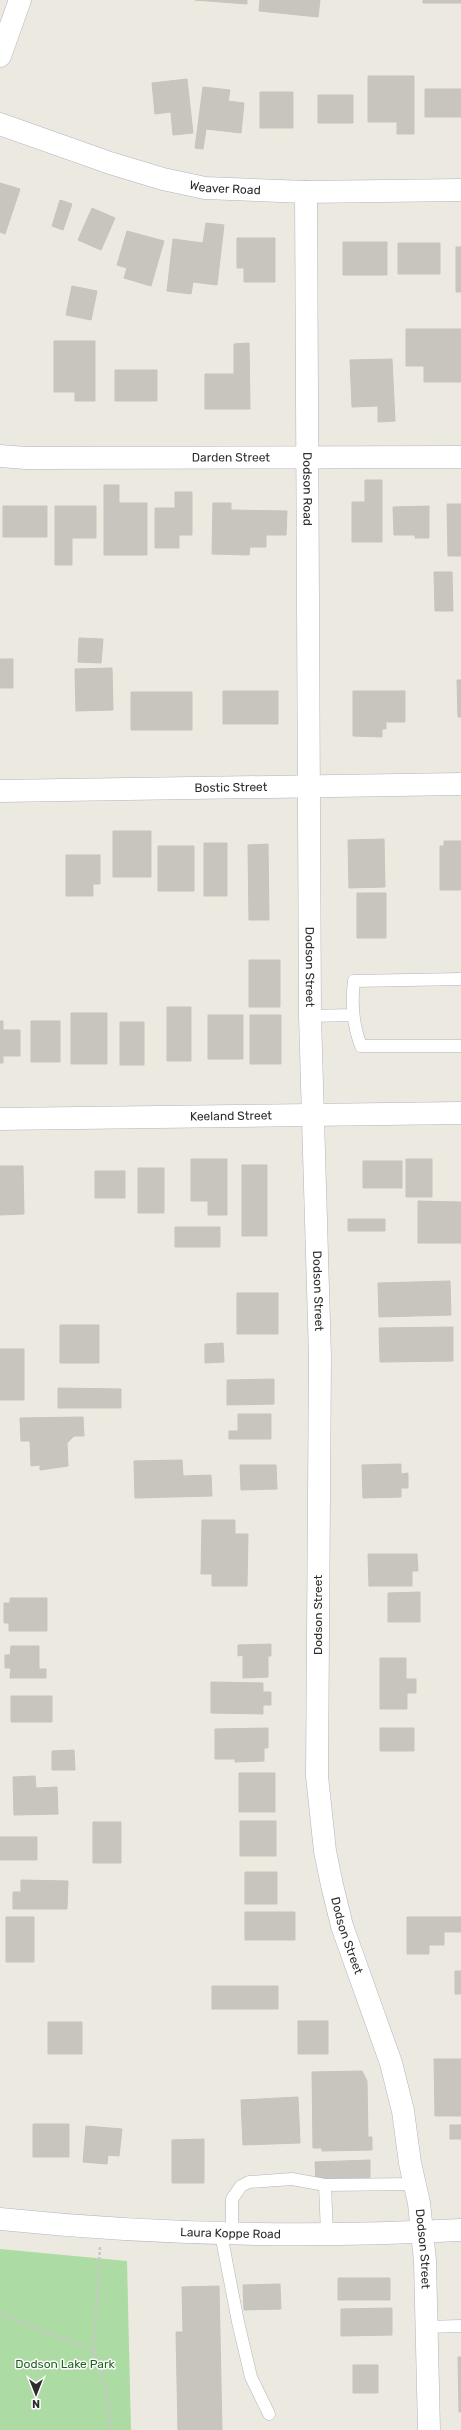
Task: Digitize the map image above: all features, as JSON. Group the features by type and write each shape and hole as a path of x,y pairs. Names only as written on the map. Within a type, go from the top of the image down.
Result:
{"street":[{"path":"0,56 20,0"},
{"name":"Weaver Road","path":"0,124 110,163 163,179 205,188 306,192 461,190"},
{"name":"Dodson Road","path":"306,192 310,785"},
{"name":"Darden Street","path":"0,456 26,458 308,456 461,457"},
{"name":"Bostic Street","path":"0,791 310,785 461,784"},
{"name":"Dodson Street","path":"310,785 310,1016 320,1357 317,1776 325,1851 342,1926 391,2063 403,2111 415,2184 425,2261 425,2327 429,2430"},
{"name":"Keeland Street","path":"0,1119 461,1113"},
{"name":"Laura Koppe Road","path":"0,2219 101,2229 226,2234 327,2234 461,2230"}],"lane":[{"path":"461,979 354,981 353,1015 354,1028 361,1046 461,1046"},
{"path":"310,1016 353,1015"},
{"path":"269,2414 251,2377 238,2322 226,2234 232,2199 241,2186 249,2182 292,2179 325,2185 415,2184"},
{"path":"325,2185 327,2234"},
{"path":"425,2327 461,2326"}],"path":[{"path":"101,2229 94,2351 105,2384 112,2430"},
{"path":"0,2313 94,2351"}],"green space":[{"name":"Dodson Lake Park","path":"0,2249 127,2261 131,2430 0,2430"}],"building":[{"path":"195,0 247,0 247,4"},
{"path":"260,0 320,0 318,17 259,11"},
{"path":"423,0 461,0 461,3 423,3"},
{"path":"368,76 414,76 414,134 397,134 397,122 368,122"},
{"path":"187,79 193,133 173,135 171,112 155,114 152,83"},
{"path":"203,87 230,90 228,101 244,103 241,133 206,129 203,149 195,148"},
{"path":"425,89 461,89 461,117 425,117"},
{"path":"260,92 293,92 293,128 260,128"},
{"path":"318,95 353,95 353,123 318,123"},
{"path":"0,183 20,189 5,234 0,232"},
{"path":"60,200 72,204 63,230 52,226"},
{"path":"92,208 115,218 101,250 78,240"},
{"path":"206,223 224,225 217,285 193,282 191,294 167,291 173,239 203,243"},
{"path":"127,231 164,241 151,286 124,278 127,268 117,265"},
{"path":"237,238 275,238 275,282 244,282 244,268 237,268"},
{"path":"343,242 387,242 387,275 343,275"},
{"path":"398,243 440,243 440,274 398,274"},
{"path":"456,247 461,247 461,292 456,292"},
{"path":"72,286 97,291 91,320 66,315"},
{"path":"406,329 461,329 461,382 424,382 424,366 406,366"},
{"path":"54,341 95,341 95,401 75,401 75,392 54,392"},
{"path":"249,343 250,409 205,409 205,374 234,374 234,344"},
{"path":"392,359 395,421 378,422 378,406 352,407 350,360"},
{"path":"115,370 157,370 157,401 115,401"},
{"path":"365,480 382,480 382,542 352,542 352,502 365,502"},
{"path":"104,485 119,485 119,503 147,503 147,555 104,555"},
{"path":"175,492 192,492 192,535 179,535 179,548 155,548 155,508 175,508"},
{"path":"213,503 231,503 231,510 287,511 286,535 266,535 266,547 250,547 249,555 212,554"},
{"path":"447,504 461,504 461,556 448,556"},
{"path":"3,506 47,506 47,537 3,537"},
{"path":"55,506 96,506 96,538 72,538 72,565 55,565"},
{"path":"429,506 429,538 415,538 415,535 394,535 393,507"},
{"path":"434,572 452,572 453,611 435,611"},
{"path":"79,638 103,639 101,663 78,662"},
{"path":"0,659 13,659 13,688 0,688"},
{"path":"112,668 113,710 76,711 75,669"},
{"path":"457,680 461,680 461,717 458,717"},
{"path":"223,691 278,691 278,724 223,724"},
{"path":"353,691 405,691 405,722 386,722 386,729 382,729 382,737 353,736"},
{"path":"131,692 192,692 192,730 131,730"},
{"path":"113,831 151,831 151,877 113,877"},
{"path":"384,839 385,887 349,888 348,840"},
{"path":"444,841 461,841 461,890 440,890 440,846 444,846"},
{"path":"204,843 227,843 227,896 204,896"},
{"path":"268,844 269,920 249,920 248,845"},
{"path":"158,846 194,846 194,891 158,891"},
{"path":"66,855 100,855 100,884 93,884 93,896 66,896"},
{"path":"357,893 386,893 386,938 357,938"},
{"path":"249,960 280,960 280,1007 249,1007"},
{"path":"167,1007 191,1007 191,1061 167,1061"},
{"path":"71,1013 107,1013 107,1064 71,1064"},
{"path":"208,1015 243,1015 243,1059 208,1059"},
{"path":"250,1015 281,1015 281,1064 250,1064"},
{"path":"0,1021 3,1021 3,1030 20,1030 20,1056 3,1056 3,1063 0,1063"},
{"path":"31,1021 60,1021 60,1062 31,1062"},
{"path":"120,1022 144,1022 144,1065 120,1065"},
{"path":"191,1159 227,1159 227,1215 208,1215 208,1201 191,1201"},
{"path":"406,1159 432,1159 432,1197 406,1197"},
{"path":"363,1161 402,1161 402,1188 363,1188"},
{"path":"242,1165 267,1165 267,1236 242,1236"},
{"path":"0,1166 23,1166 24,1214 0,1215"},
{"path":"138,1168 164,1168 164,1213 138,1213"},
{"path":"95,1171 125,1171 125,1198 95,1198"},
{"path":"418,1201 461,1202 461,1243 418,1243"},
{"path":"348,1219 385,1219 385,1231 348,1231"},
{"path":"175,1227 220,1227 220,1247 175,1247"},
{"path":"450,1281 451,1315 379,1317 378,1283"},
{"path":"237,1293 278,1293 278,1334 237,1334"},
{"path":"60,1325 99,1325 99,1363 60,1363"},
{"path":"453,1327 453,1361 380,1362 379,1328"},
{"path":"223,1343 224,1362 205,1363 205,1344"},
{"path":"0,1349 24,1349 24,1400 0,1400"},
{"path":"274,1379 274,1404 227,1405 227,1380"},
{"path":"58,1388 121,1389 121,1408 58,1408"},
{"path":"238,1414 271,1414 271,1439 229,1439 229,1431 238,1431"},
{"path":"83,1417 84,1436 74,1436 67,1443 68,1466 40,1470 40,1465 31,1466 30,1441 21,1441 20,1418"},
{"path":"182,1460 183,1476 211,1475 212,1496 135,1498 134,1461"},
{"path":"401,1464 401,1474 408,1473 408,1488 401,1488 401,1497 363,1498 362,1465"},
{"path":"240,1465 276,1465 277,1489 241,1490"},
{"path":"202,1520 235,1520 235,1534 248,1534 247,1586 212,1586 212,1574 201,1574"},
{"path":"368,1554 417,1554 418,1571 412,1571 412,1586 369,1586"},
{"path":"420,1592 420,1622 388,1622 388,1593"},
{"path":"10,1598 47,1598 47,1631 9,1631 9,1623 4,1623 4,1603 10,1603"},
{"path":"271,1644 271,1656 268,1656 268,1677 243,1678 243,1655 238,1656 238,1645"},
{"path":"11,1646 39,1646 39,1669 46,1669 46,1678 10,1678 11,1668 5,1668 5,1655 10,1655"},
{"path":"380,1658 406,1658 406,1679 416,1679 416,1693 407,1693 407,1709 380,1709"},
{"path":"211,1682 263,1683 263,1692 271,1692 271,1705 263,1705 263,1714 211,1713"},
{"path":"11,1696 52,1696 52,1722 11,1722"},
{"path":"268,1728 268,1748 264,1748 264,1761 235,1762 235,1759 215,1759 215,1729"},
{"path":"380,1728 414,1728 414,1751 380,1751"},
{"path":"74,1750 75,1770 52,1770 52,1751"},
{"path":"239,1773 275,1773 275,1812 239,1812"},
{"path":"35,1776 36,1788 57,1787 58,1814 14,1815 13,1777"},
{"path":"240,1821 276,1821 276,1856 240,1856"},
{"path":"93,1822 121,1822 121,1863 93,1863"},
{"path":"0,1837 37,1837 37,1860 0,1860"},
{"path":"245,1872 277,1872 277,1904 245,1904"},
{"path":"21,1880 68,1881 67,1909 13,1909 13,1892 21,1892"},
{"path":"245,1912 295,1912 295,1940 245,1940"},
{"path":"6,1917 34,1917 34,1962 6,1962"},
{"path":"407,1917 461,1917 461,1932 444,1932 444,1945 429,1945 429,1954 407,1954"},
{"path":"455,1971 461,1971 461,1994 455,1994"},
{"path":"212,1986 278,1986 278,2009 212,2009"},
{"path":"298,2021 328,2021 328,2054 298,2054"},
{"path":"48,2022 82,2022 82,2054 48,2054"},
{"path":"434,2059 461,2059 461,2116 435,2116"},
{"path":"362,2071 367,2081 368,2137 372,2137 372,2150 322,2151 322,2148 313,2148 312,2072"},
{"path":"298,2097 300,2143 243,2145 241,2100"},
{"path":"33,2124 69,2124 69,2157 33,2157"},
{"path":"450,2125 461,2125 461,2139 450,2139"},
{"path":"86,2126 122,2129 119,2156 108,2155 107,2164 83,2162"},
{"path":"204,2139 204,2183 172,2183 172,2140"},
{"path":"370,2160 370,2180 316,2182 315,2162"},
{"path":"338,2278 390,2278 390,2300 338,2300"},
{"path":"280,2284 281,2309 244,2310 243,2285"},
{"path":"219,2286 222,2430 178,2430 176,2332 183,2332 182,2287"},
{"path":"392,2308 392,2335 341,2336 341,2309"},
{"path":"458,2357 461,2357 461,2412 459,2412"},
{"path":"353,2365 378,2365 378,2393 353,2393"}]}
